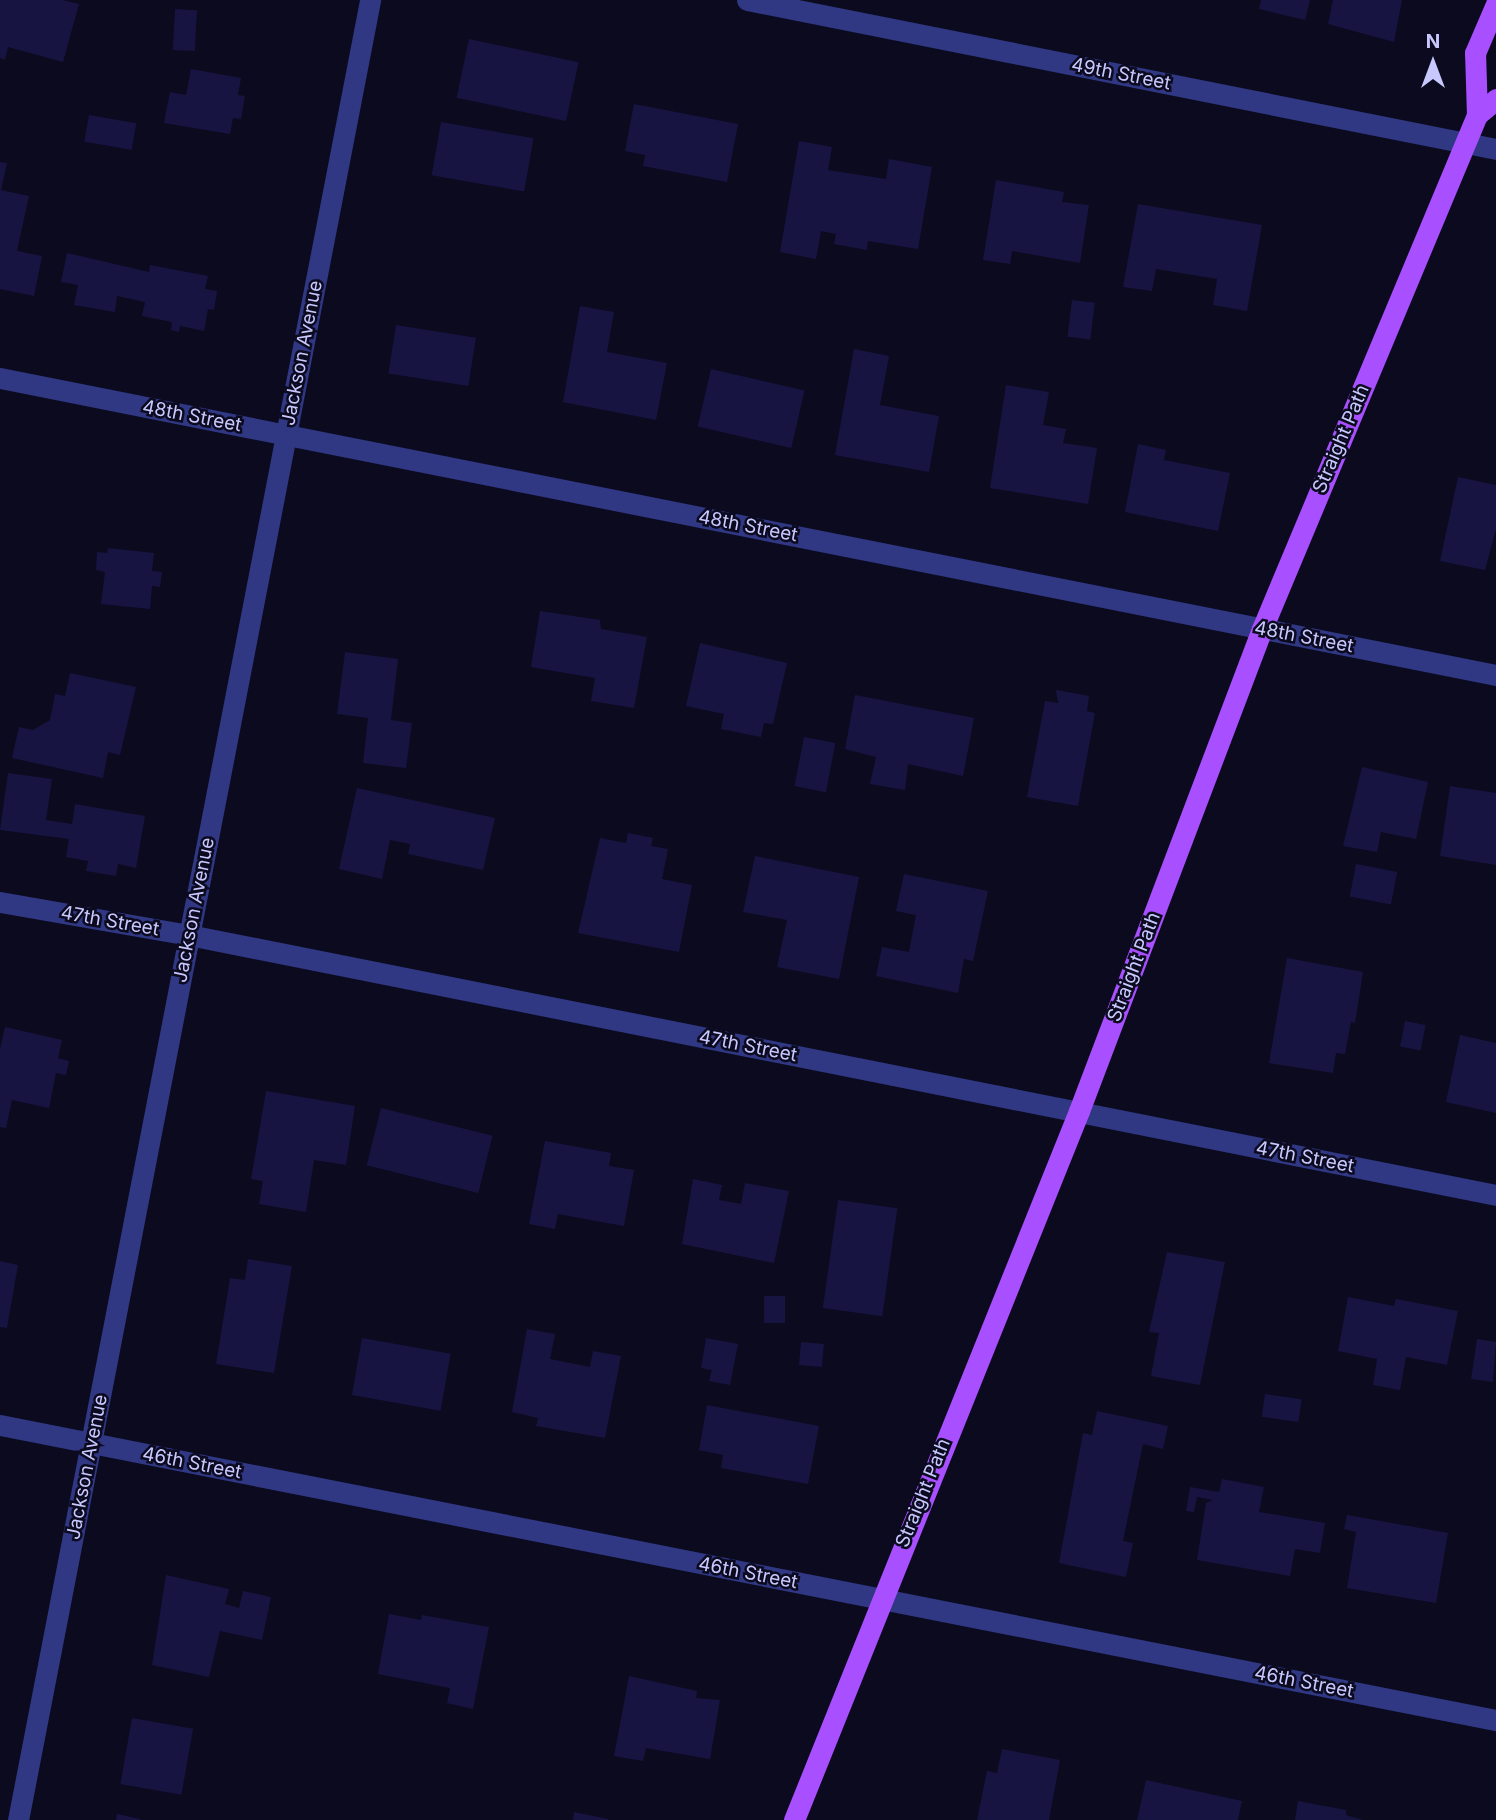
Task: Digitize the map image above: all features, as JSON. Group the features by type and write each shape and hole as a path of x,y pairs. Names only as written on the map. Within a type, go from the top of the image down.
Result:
{"main road":[{"name":"Straight Path","path":"794,1820 880,1599 1079,1111 1262,629 1477,115 1475,53 1496,4"},
{"name":"Straight Path","path":"1477,115 1496,99"}],"street":[{"name":"Jackson Avenue","path":"18,1820 370,0"},
{"name":"49th Street","path":"747,0 1496,149"},
{"name":"48th Street","path":"0,378 1496,675"},
{"name":"47th Street","path":"0,902 190,935 1496,1195"},
{"name":"46th Street","path":"0,1425 1496,1720"}],"building":[{"path":"0,0 62,0 79,4 63,62 8,47 5,60 0,58"},
{"path":"1261,0 1310,0 1305,20 1259,9"},
{"path":"1333,0 1402,0 1394,42 1328,24"},
{"path":"175,9 197,10 195,51 173,50"},
{"path":"469,39 579,62 566,121 457,98"},
{"path":"191,69 241,78 238,95 245,96 241,119 233,118 230,134 164,123 170,92 186,95"},
{"path":"634,104 738,124 727,182 643,166 645,155 625,151"},
{"path":"89,115 136,123 132,150 84,142"},
{"path":"441,122 534,138 524,192 432,175"},
{"path":"799,141 832,147 828,170 886,179 889,159 932,167 918,249 868,241 867,250 834,244 836,234 821,231 816,259 780,252"},
{"path":"0,162 7,163 1,190 29,196 17,251 42,256 34,296 0,289"},
{"path":"996,180 1064,192 1062,202 1089,205 1080,263 1012,251 1010,264 983,260"},
{"path":"1138,204 1262,225 1247,311 1213,305 1217,279 1156,269 1152,291 1123,287"},
{"path":"67,253 149,272 150,265 208,276 205,289 217,291 214,310 208,309 204,331 180,326 179,332 171,330 172,322 142,316 145,302 117,296 115,312 74,305 78,285 61,282"},
{"path":"1072,300 1095,303 1090,340 1067,337"},
{"path":"580,306 614,312 607,352 667,363 656,420 563,402"},
{"path":"396,325 476,338 468,386 388,373"},
{"path":"854,349 889,356 880,405 939,416 929,472 835,455"},
{"path":"711,369 805,391 791,448 698,426"},
{"path":"1006,385 1049,392 1043,425 1066,429 1063,443 1097,448 1088,504 990,488"},
{"path":"1138,444 1166,450 1164,460 1230,473 1218,531 1125,512"},
{"path":"1458,477 1496,485 1496,529 1485,570 1440,561"},
{"path":"108,548 154,553 152,571 162,572 160,587 152,586 150,609 101,604 105,572 96,570 97,552 107,553"},
{"path":"540,611 600,620 601,629 647,637 634,708 591,701 595,678 531,667"},
{"path":"700,643 787,663 773,724 764,723 761,737 721,729 724,714 686,706"},
{"path":"345,652 398,659 391,720 412,723 406,768 363,763 368,718 337,714"},
{"path":"70,673 136,687 120,755 108,752 103,778 12,758 19,727 33,730 50,720 55,694 65,696"},
{"path":"1056,690 1089,696 1087,711 1095,713 1078,806 1027,797 1045,701 1058,703"},
{"path":"855,695 974,718 963,776 908,764 905,790 870,784 876,757 845,749"},
{"path":"804,737 835,743 826,792 794,786"},
{"path":"1362,767 1428,782 1416,839 1381,832 1377,852 1343,846"},
{"path":"8,773 52,779 46,820 72,824 75,804 145,816 136,868 118,864 116,876 86,871 88,861 66,857 69,839 0,830"},
{"path":"1450,786 1496,793 1496,865 1440,856"},
{"path":"357,788 495,818 483,870 408,854 410,844 390,840 382,879 339,869"},
{"path":"628,833 653,838 651,846 668,849 662,879 692,885 679,952 578,933 600,838 626,843"},
{"path":"755,856 859,877 839,979 777,967 787,920 743,912"},
{"path":"1356,864 1397,872 1391,904 1350,896"},
{"path":"904,874 988,891 973,961 964,959 958,993 876,976 882,947 909,952 916,915 896,911"},
{"path":"1287,958 1363,972 1355,1023 1351,1022 1345,1054 1336,1053 1333,1073 1269,1063"},
{"path":"1405,1021 1426,1025 1421,1051 1400,1047"},
{"path":"5,1027 62,1040 58,1058 69,1061 66,1075 56,1073 49,1108 12,1100 6,1128 0,1127 0,1049"},
{"path":"1460,1035 1496,1043 1496,1113 1446,1102"},
{"path":"266,1091 355,1106 346,1165 314,1160 306,1212 259,1204 263,1181 251,1179"},
{"path":"381,1108 493,1136 478,1193 367,1165"},
{"path":"545,1141 611,1153 609,1166 634,1170 624,1226 558,1214 555,1229 529,1224"},
{"path":"693,1179 722,1185 719,1200 741,1204 745,1183 789,1191 774,1263 682,1244"},
{"path":"838,1200 897,1208 882,1316 823,1308"},
{"path":"1167,1252 1225,1262 1200,1385 1151,1376 1159,1333 1149,1332"},
{"path":"248,1259 292,1266 274,1373 216,1364 230,1278 245,1280"},
{"path":"0,1261 18,1265 7,1328 0,1327"},
{"path":"764,1296 785,1296 785,1323 764,1323"},
{"path":"1348,1297 1394,1306 1396,1299 1458,1311 1447,1365 1406,1357 1400,1390 1373,1385 1377,1359 1338,1351"},
{"path":"527,1329 555,1334 550,1359 590,1367 593,1351 621,1356 605,1438 536,1426 538,1418 512,1412"},
{"path":"362,1338 451,1354 441,1411 352,1395"},
{"path":"706,1338 738,1344 730,1385 709,1381 712,1370 701,1368"},
{"path":"1477,1339 1496,1342 1493,1382 1471,1379"},
{"path":"801,1342 824,1344 822,1367 799,1365"},
{"path":"1265,1394 1302,1399 1298,1422 1262,1417"},
{"path":"707,1405 819,1426 808,1484 721,1468 723,1455 699,1450"},
{"path":"1097,1411 1168,1426 1163,1449 1143,1444 1123,1541 1133,1543 1126,1577 1059,1563 1083,1433 1092,1435"},
{"path":"1222,1479 1264,1487 1259,1512 1325,1523 1320,1553 1295,1549 1290,1576 1197,1560 1206,1503 1213,1500 1197,1497 1194,1512 1186,1511 1190,1487 1219,1492"},
{"path":"1347,1515 1448,1533 1436,1603 1347,1588 1356,1532 1344,1529"},
{"path":"166,1575 229,1589 225,1604 239,1608 243,1591 271,1597 262,1640 220,1631 209,1677 152,1665"},
{"path":"389,1614 421,1620 422,1615 489,1627 473,1709 447,1703 450,1688 378,1674"},
{"path":"629,1676 697,1691 696,1698 720,1700 710,1759 646,1748 643,1761 614,1756"},
{"path":"132,1718 193,1729 181,1795 120,1784"},
{"path":"1002,1749 1060,1760 1049,1820 977,1820 987,1771 997,1773"},
{"path":"1146,1780 1242,1801 1238,1820 1137,1820"},
{"path":"1298,1801 1346,1810 1346,1815 1363,1820 1295,1820"},
{"path":"574,1812 608,1819 608,1820 573,1820"},
{"path":"117,1814 140,1819 140,1820 116,1820"}]}
